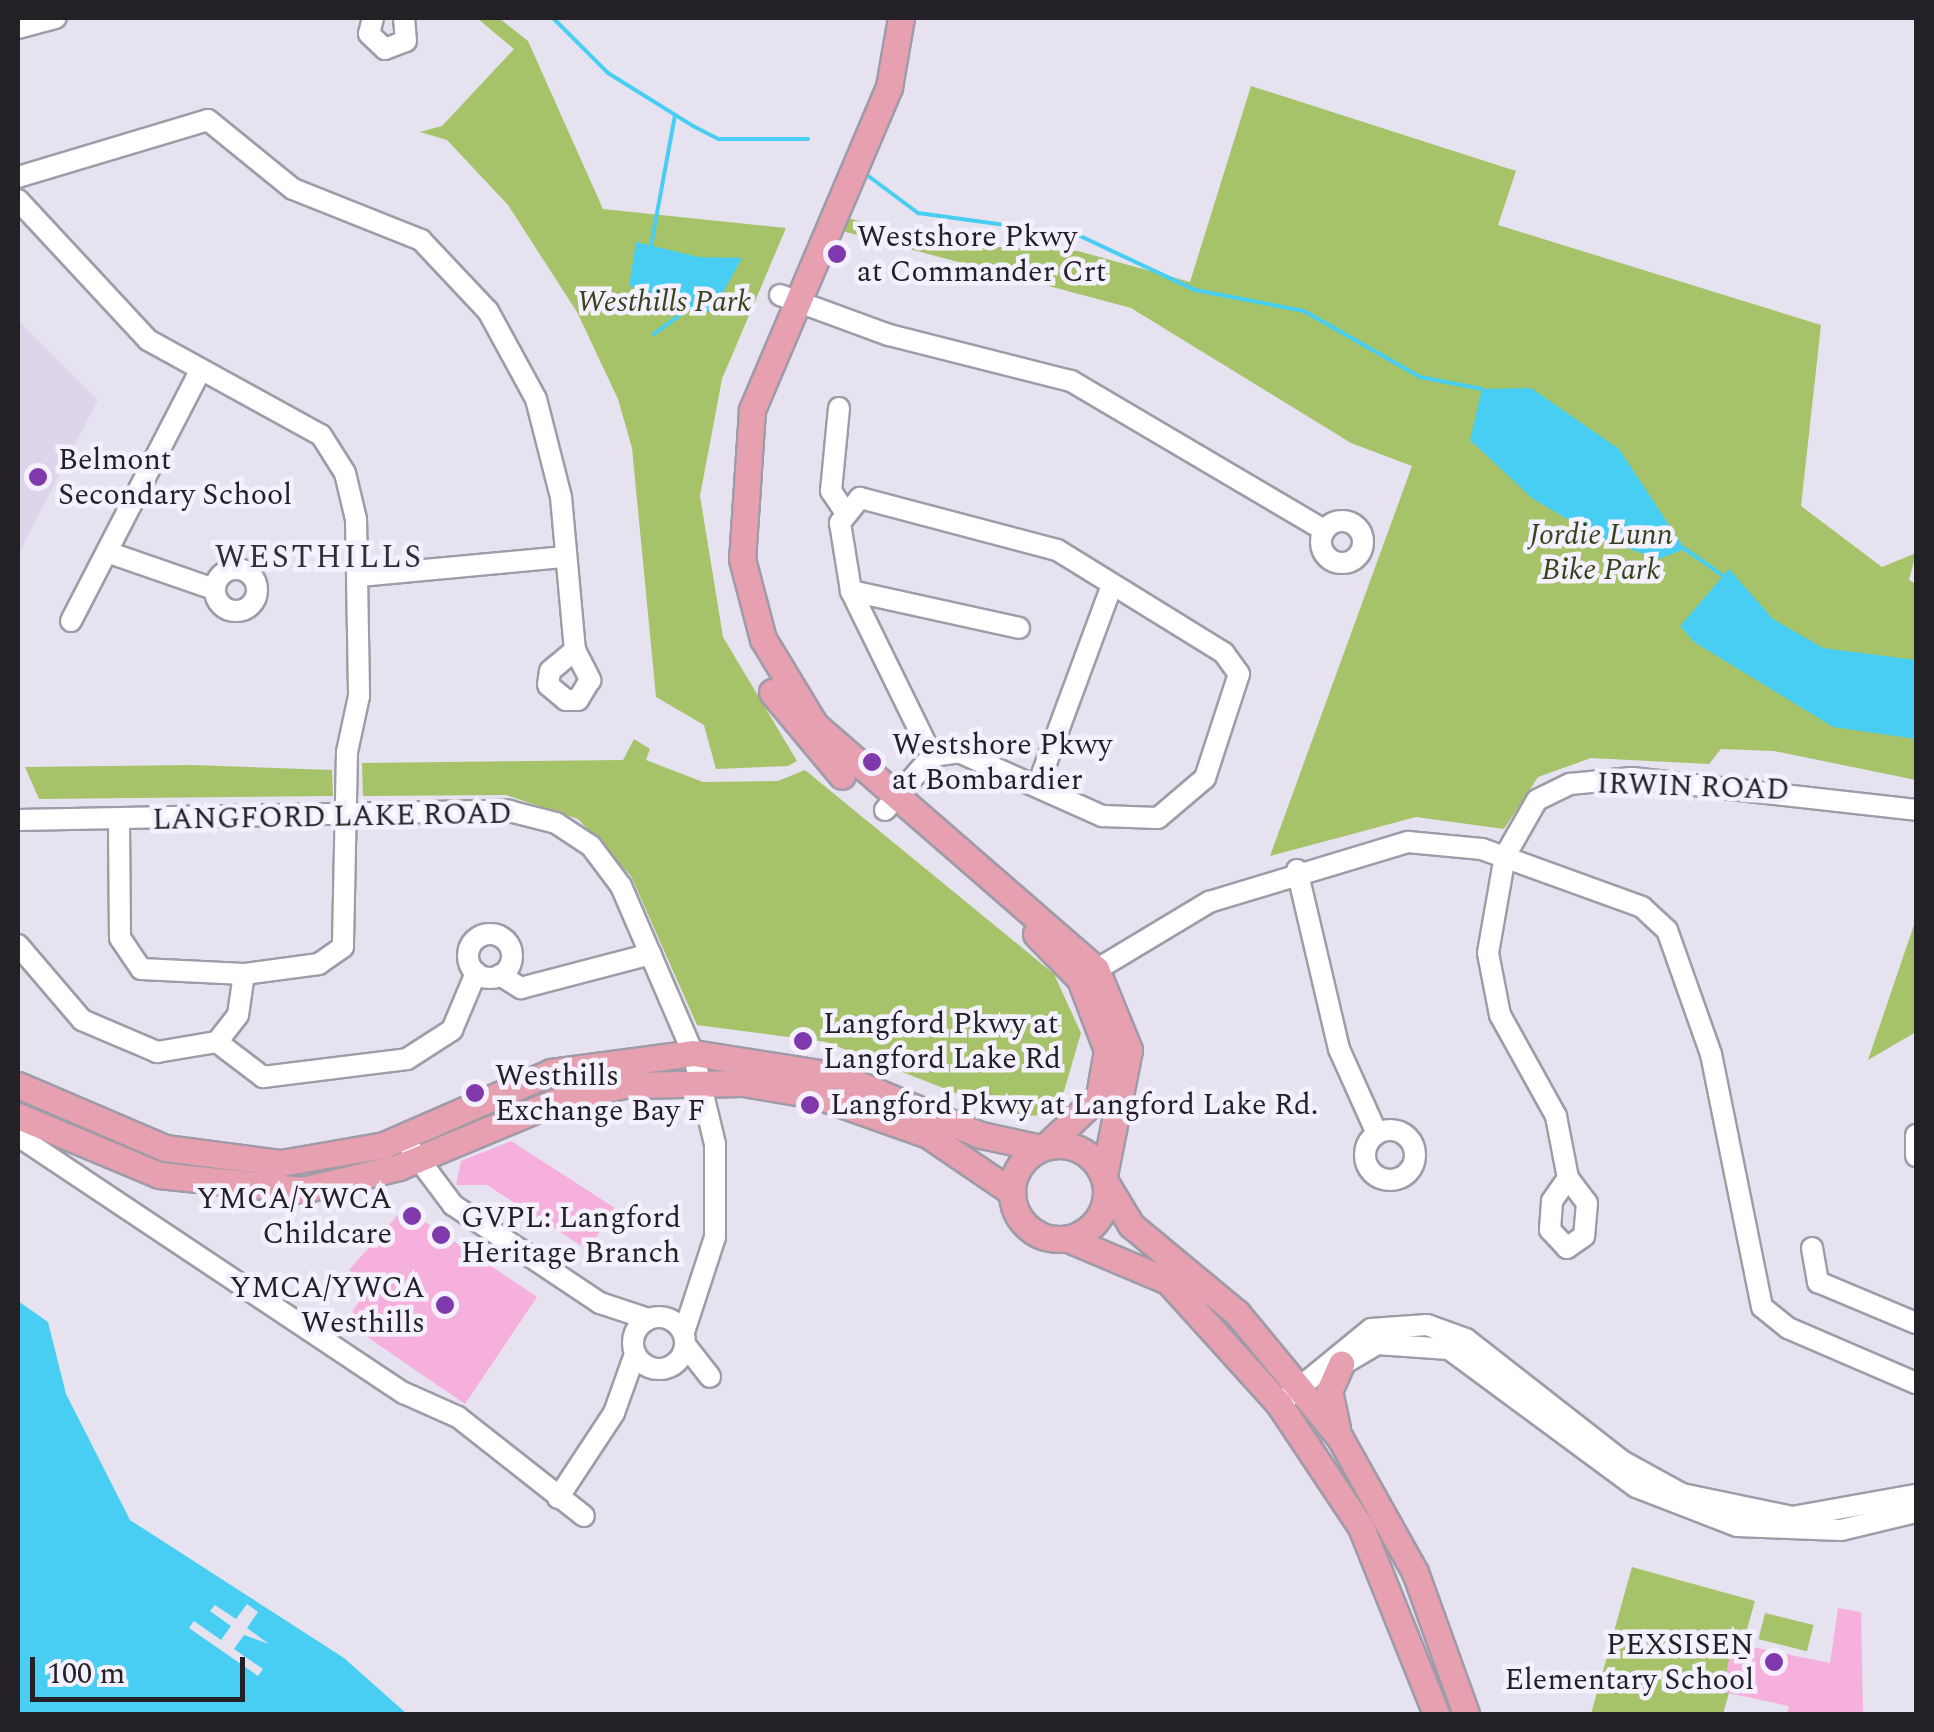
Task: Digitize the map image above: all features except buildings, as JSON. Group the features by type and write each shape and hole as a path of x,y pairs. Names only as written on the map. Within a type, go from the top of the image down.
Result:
{"main road":[{"path":"901,18 896,46 788,298 746,438 742,558 778,673 835,747 890,804 1088,974 1128,1050 1102,1214 1068,1239"},
{"path":"1012,1192 1020,1166 1085,1116 1106,1074 1102,1027 1088,974"},
{"path":"18,1085 108,1130 226,1160 338,1158 404,1136 551,1072 692,1053 839,1076 980,1135 1043,1147 1074,1146 1105,1180 1131,1225 1204,1282 1308,1381 1415,1572 1466,1714"},
{"path":"18,1116 105,1158 218,1187 302,1190 417,1159 566,1097 701,1080 780,1087 860,1109 967,1155 1012,1192 1027,1227 1068,1239 1168,1281 1279,1404 1360,1527 1436,1714"},
{"path":"1340,1438 1329,1390 1341,1364"}],"street":[{"path":"18,28 56,18"},
{"path":"372,18 372,41 393,49 408,34 404,18"},
{"path":"18,177 208,120 293,189 409,231 474,292 526,377 557,473 574,650"},
{"path":"18,200 116,313 200,373 292,412 321,435 352,494 359,576 343,947 319,964 244,974 159,975 129,959 120,938 120,821"},
{"path":"788,298 1071,381 1324,530"},
{"path":"71,621 200,373"},
{"path":"839,408 831,491 843,509 852,591 932,756"},
{"path":"843,509 876,498 1028,538 1112,585 1237,666 1238,689 1205,778 1174,811 1142,821 1102,816 970,754 932,756 890,804"},
{"path":"107,552 214,589"},
{"path":"359,576 563,557"},
{"path":"1038,785 1112,585"},
{"path":"852,591 1019,628"},
{"name":"IRWIN ROAD","path":"1568,1178 1556,1116 1491,980 1488,926 1505,856 1537,800 1590,781 1796,790 1916,810"},
{"name":"LANGFORD LAKE ROAD","path":"18,820 509,811 556,823 612,872 651,954 701,1080 719,1203 685,1339 666,1368"},
{"path":"1088,974 1178,917 1297,870 1408,842 1505,856 1642,907 1667,930 1720,1090 1757,1297 1788,1328 1916,1383"},
{"path":"1297,870 1339,1049 1374,1128"},
{"path":"217,1042 263,1076 407,1059 452,1030 476,973 472,943 496,934 512,953 500,975"},
{"path":"18,945 108,1038 157,1052 217,1042 242,1006 244,974"},
{"path":"476,973 500,975 521,988 651,954"},
{"path":"1916,1135 1916,1156"},
{"path":"18,1136 277,1311 458,1417 584,1516"},
{"path":"404,1136 453,1205 600,1303 634,1346 666,1368 710,1377 685,1339 656,1318 600,1303"},
{"path":"1812,1248 1818,1282 1916,1323"},
{"name":"LANGFORD LAKE ROAD","path":"634,1346 656,1318 698,1281"},
{"path":"1279,1404 1371,1329 1427,1326 1466,1338 1622,1460 1682,1494 1792,1517 1851,1514 1916,1494"},
{"path":"1308,1381 1402,1340 1449,1349 1636,1487 1737,1526 1841,1530 1916,1512"},
{"path":"558,1498 614,1412 634,1346"},
{"path":"614,1412 666,1368"}],"shaded area":[{"name":"Belmont Secondary School","path":"18,320 98,400 18,555"}],"green space":[{"name":"Westhills Park","path":"477,18 499,18 528,41 603,209 786,228 722,379 700,496 723,637 797,761 788,766 716,769 704,725 656,697 632,448 618,399 577,312 508,205 447,140 420,132 442,126 514,49"},
{"name":"Jordie Lunn Bike Park","path":"1251,86 1516,171 1498,225 1821,325 1801,506 1882,567 1916,553 1909,580 1916,584 1916,780 1774,751 1721,749 1709,764 1591,758 1538,777 1504,829 1416,817 1270,856 1412,466 1351,443 1131,308 842,231 847,218 962,245 1078,251 1190,282"},
{"path":"634,739 650,749 646,760 703,782 778,781 805,770 1054,974 1081,1033 1062,1098 1040,1115 1017,1117 826,1042 697,1025 631,876 578,819 506,795 363,796 362,763 623,760"},
{"path":"193,765 332,770 333,796 39,799 25,767"},
{"path":"1916,919 1916,1032 1868,1060"},
{"path":"1632,1567 1755,1601 1723,1714 1591,1714"},
{"path":"1765,1613 1814,1625 1807,1651 1758,1639"}],"water":[{"path":"636,242 699,257 742,258 712,313 629,286"},
{"path":"1531,388 1619,449 1685,549 1659,559 1605,541 1533,499 1470,440 1482,389"},
{"path":"1729,569 1773,619 1823,648 1916,660 1916,739 1833,727 1694,642 1680,626"},
{"path":"18,1301 48,1322 66,1394 130,1520 344,1658 407,1714 18,1714"}],"pier":[{"path":"247,1604 258,1612 247,1628 269,1644 244,1635 234,1649 263,1669 258,1676 189,1628 194,1621 221,1640 231,1626 210,1611 215,1605 236,1619"}],"waterway":[{"path":"553,18 608,73 719,139 808,139"},
{"path":"651,246 675,115"},
{"path":"867,175 918,213 1078,235 1195,290 1304,311 1420,377 1482,389"},
{"path":"654,334 691,307"},
{"path":"1685,549 1722,575"}],"place":[{"name":"Westshore Pkwy at Commander Crt","path":"837,254"},
{"name":"Belmont Secondary School","path":"38,477"},
{"name":"Westshore Pkwy at Bombardier","path":"872,762"},
{"name":"Langford Pkwy at Langford Lake Rd","path":"803,1041"},
{"name":"Westhills Exchange Bay F","path":"475,1093"},
{"name":"Langford Pkwy at Langford Lake Rd.","path":"810,1105"},
{"name":"YMCA/YWCA Childcare","path":"412,1216"},
{"name":"GVPL: Langford Heritage Branch","path":"441,1235"},
{"name":"YMCA/YWCA Westhills","path":"445,1305"},
{"name":"PEXSISEṈ Elementary School","path":"1774,1662"}],"district":[{"name":"WESTHILLS","path":"319,558"}]}
